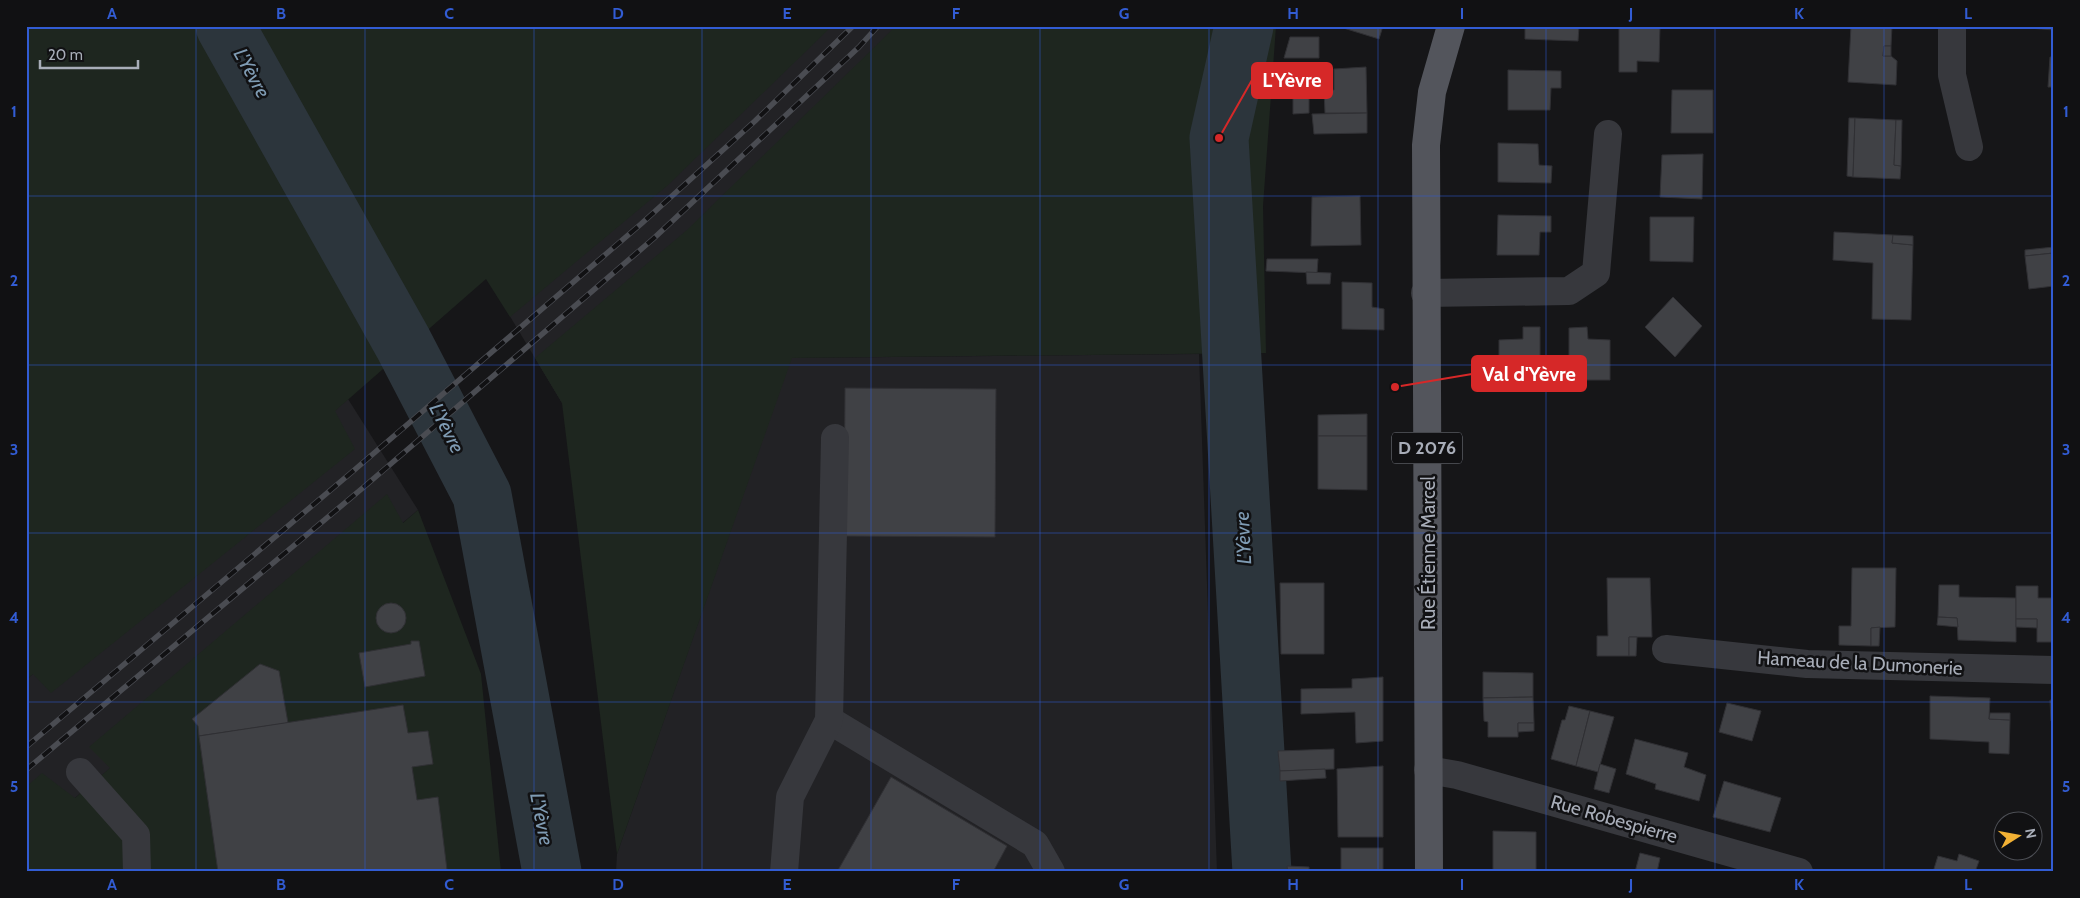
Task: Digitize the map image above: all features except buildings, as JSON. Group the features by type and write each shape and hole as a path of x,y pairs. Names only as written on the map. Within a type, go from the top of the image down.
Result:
{"main road":[{"name":"Rue Étienne Marcel","path":"1429,872 1425,293 1428,118 1438,65 1451,26"}],"street":[{"path":"1952,26 1952,75 1969,147"},
{"path":"1425,293 1569,291 1596,273 1608,134"},
{"path":"784,872 790,797 829,720 835,438"},
{"name":"Hameau de la Dumonerie","path":"1666,649 1807,664 2054,670"},
{"path":"829,720 1035,844 1051,872"},
{"name":"Rue Robespierre","path":"1428,770 1457,775 1799,872"},
{"path":"80,772 136,835 137,872"}],"shaded area":[{"path":"26,26 832,26 667,186 510,317 486,279 335,411 355,449 51,693 33,674 26,680"},
{"path":"746,26 979,26 562,403 487,278"},
{"path":"896,26 1276,26 1263,206 1266,353 792,358 617,854 562,403 535,358 687,230"},
{"path":"1199,354 1217,872 616,872 617,854 791,358"},
{"path":"348,399 418,510 26,839 26,680"},
{"path":"387,494 403,523 418,510 481,674 501,872 26,872 26,787 42,773 75,798 110,768 89,747"}],"waterway":[{"name":"L'Yèvre","path":"225,26 403,343 482,495 552,872"},
{"name":"L'Yèvre","path":"1244,26 1219,138 1262,872"}],"railway":[{"path":"26,747 352,472 641,224 755,121 853,26"},
{"path":"26,770 365,486 653,239 859,47 878,26"}],"place":[{"name":"L'Yèvre","path":"1219,138"},
{"name":"Val d'Yèvre","path":"1395,387"}]}
